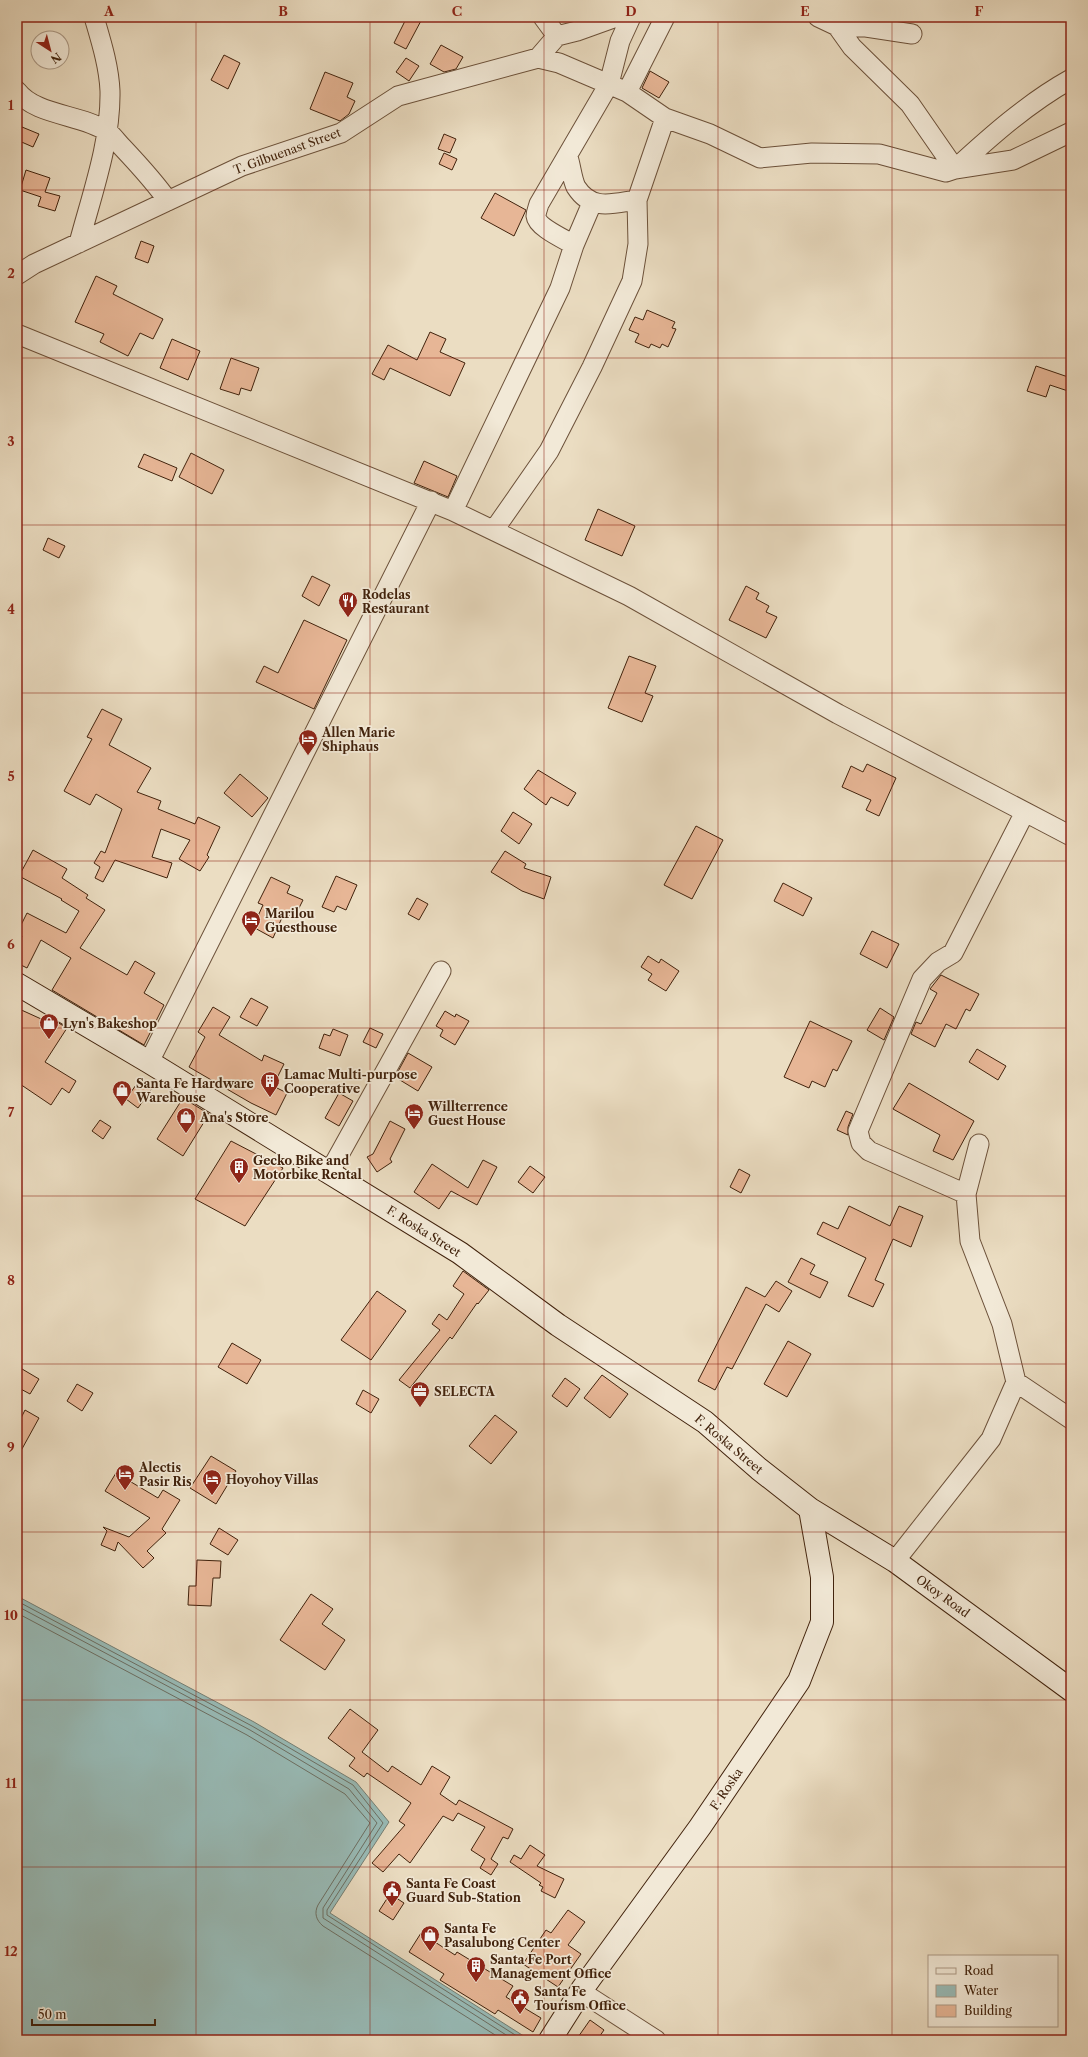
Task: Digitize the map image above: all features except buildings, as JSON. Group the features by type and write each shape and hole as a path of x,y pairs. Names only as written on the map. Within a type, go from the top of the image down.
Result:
{"main road":[{"name":"F. Roska Street","path":"17,984 149,1062 460,1253 558,1325 705,1422 759,1469 810,1509"},
{"name":"Okoy Road","path":"810,1509 895,1561 1071,1690"},
{"name":"F. Roska","path":"550,2040 580,1991 700,1827 799,1681 822,1622 822,1577 810,1509"}],"street":[{"path":"79,243 108,132 110,91 104,48 94,17"},
{"path":"543,17 557,36"},
{"path":"616,17 557,36 538,58 559,63 627,92 664,118 710,134 760,158 812,153 879,154 946,172 955,169 1013,160 1071,132"},
{"path":"574,245 542,226 537,222 536,215 539,204 568,157 609,84 620,41 631,17"},
{"path":"627,92 665,17"},
{"path":"818,17 837,26 866,27 912,34"},
{"path":"837,26 852,47 910,104 955,169"},
{"name":"T. Gilbuenast Street","path":"17,276 34,264 242,166 342,133 398,96 538,58"},
{"path":"955,169 991,136 1049,91 1071,79"},
{"path":"17,91 21,96 37,106 70,116 108,132 151,177 168,201"},
{"path":"494,530 549,451 592,367 632,281 638,244 637,200 664,118"},
{"path":"568,157 576,187 592,203 602,205 637,200"},
{"path":"453,511 560,288 574,245 592,203"},
{"path":"17,334 431,501 494,530 629,596 838,714 1071,836"},
{"path":"149,1062 431,501"},
{"path":"966,1194 869,1151 861,1143 858,1131 922,979 938,962 953,953 1025,812"},
{"path":"329,1173 441,971"},
{"path":"895,1561 991,1439 1016,1382 1002,1324 970,1241 966,1194 979,1144"},
{"path":"1016,1382 1071,1419"},
{"path":"580,1991 656,2040"}],"water":[{"path":"17,1596 254,1722 356,1782 389,1822 330,1913 530,2040 17,2040"}],"place":[{"name":"Rodelas Restaurant","path":"348,618"},
{"name":"Allen Marie Shiphaus","path":"308,756"},
{"name":"Marilou Guesthouse","path":"251,937"},
{"name":"Lyn's Bakeshop","path":"49,1040"},
{"name":"Lamac Multi-purpose Cooperative","path":"270,1098"},
{"name":"Santa Fe Hardware Warehouse","path":"122,1107"},
{"name":"Willterrence Guest House","path":"414,1130"},
{"name":"Ana's Store","path":"186,1134"},
{"name":"Gecko Bike and Motorbike Rental","path":"239,1184"},
{"name":"SELECTA","path":"420,1408"},
{"name":"Alectis Pasir Ris","path":"125,1491"},
{"name":"Hoyohoy Villas","path":"212,1496"},
{"name":"Santa Fe Coast Guard Sub-Station","path":"392,1907"},
{"name":"Santa Fe Pasalubong Center","path":"430,1952"},
{"name":"Santa Fe Port Management Office","path":"476,1983"},
{"name":"Santa Fe Tourism Office","path":"520,2015"}]}
